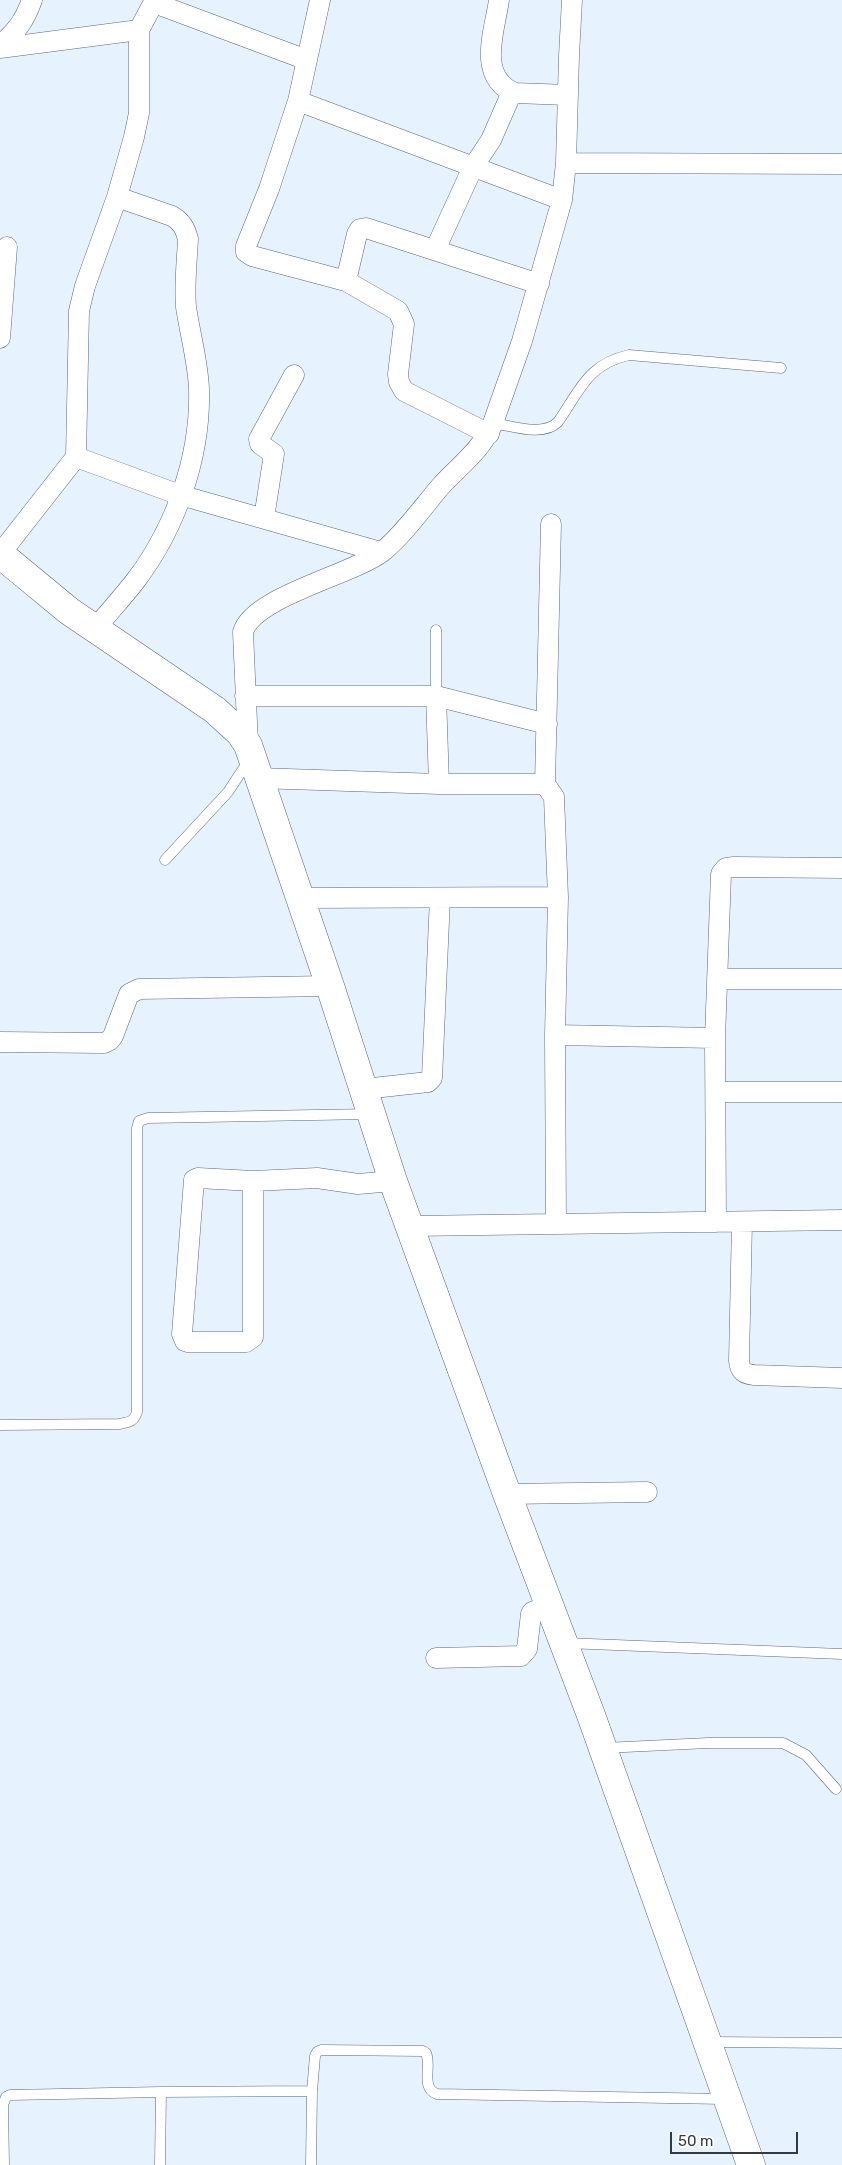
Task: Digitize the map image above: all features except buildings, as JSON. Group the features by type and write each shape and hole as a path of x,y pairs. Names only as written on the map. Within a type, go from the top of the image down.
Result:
{"street":[{"path":"0,46 18,30 24,21 32,0"},
{"path":"320,0 298,101 269,190 245,250 252,256 346,281 398,312 403,317 404,324 398,374 399,382 404,391 491,428"},
{"path":"499,0 490,46 491,63 500,81 512,92 521,94 568,95"},
{"path":"252,760 245,696 243,632 252,617 271,604 381,552 472,456 491,428 506,390 562,200 566,163 572,0"},
{"path":"307,60 154,1 139,30 139,113 134,137 117,197 85,286 79,312 76,457 0,554 95,629 215,710 240,733 252,760 298,898 330,986 393,1181 411,1226 507,1494 603,1748 752,2165"},
{"path":"0,46 139,30"},
{"path":"434,250 473,167 490,140 512,92"},
{"path":"298,101 562,200"},
{"path":"566,163 842,164"},
{"path":"95,629 136,580 154,554 170,523 193,454 199,404 196,363 186,306 188,239 180,221 117,197"},
{"path":"346,281 357,234 363,228 538,284"},
{"path":"0,338 7,247"},
{"path":"264,518 274,454 260,444 259,439 294,375"},
{"path":"76,457 180,495 381,552"},
{"path":"551,524 545,784 554,797 558,897 555,1035 556,1224"},
{"path":"245,696 436,696 547,724"},
{"path":"436,696 439,784"},
{"path":"252,760 439,784 545,784"},
{"path":"716,1222 716,1038 720,879 726,868 842,868"},
{"path":"298,898 558,897"},
{"path":"368,1101 428,1082 432,1078 440,898"},
{"path":"717,979 842,979"},
{"path":"0,1042 104,1043 113,1036 129,994 139,989 330,986"},
{"path":"555,1035 716,1038"},
{"path":"717,1092 842,1092"},
{"path":"253,1181 253,1337 246,1342 188,1342 182,1334 193,1181 198,1178 253,1181 317,1178 358,1184 393,1181"},
{"path":"411,1226 842,1220"},
{"path":"742,1222 739,1360 741,1370 744,1373 754,1375 842,1378"},
{"path":"507,1494 647,1492"},
{"path":"436,1658 521,1656 527,1649 530,1614 550,1605"}],"lane":[{"path":"491,428 540,430 553,428 592,372 614,359 629,355 781,368"},
{"path":"436,630 436,696"},
{"path":"164,860 228,792 252,760"},
{"path":"0,1425 119,1424 133,1421 136,1417 137,1128 139,1121 148,1118 368,1101"},
{"path":"564,1643 842,1654"},
{"path":"603,1748 708,1743 783,1743 806,1755 836,1789"},
{"path":"709,2042 842,2043"},
{"path":"311,2165 312,2091 315,2056 318,2051 418,2050 426,2053 428,2056 428,2087 437,2094 729,2099"},
{"path":"4,2165 3,2105 6,2097 10,2095 312,2091"},
{"path":"160,2165 161,2092"}]}
